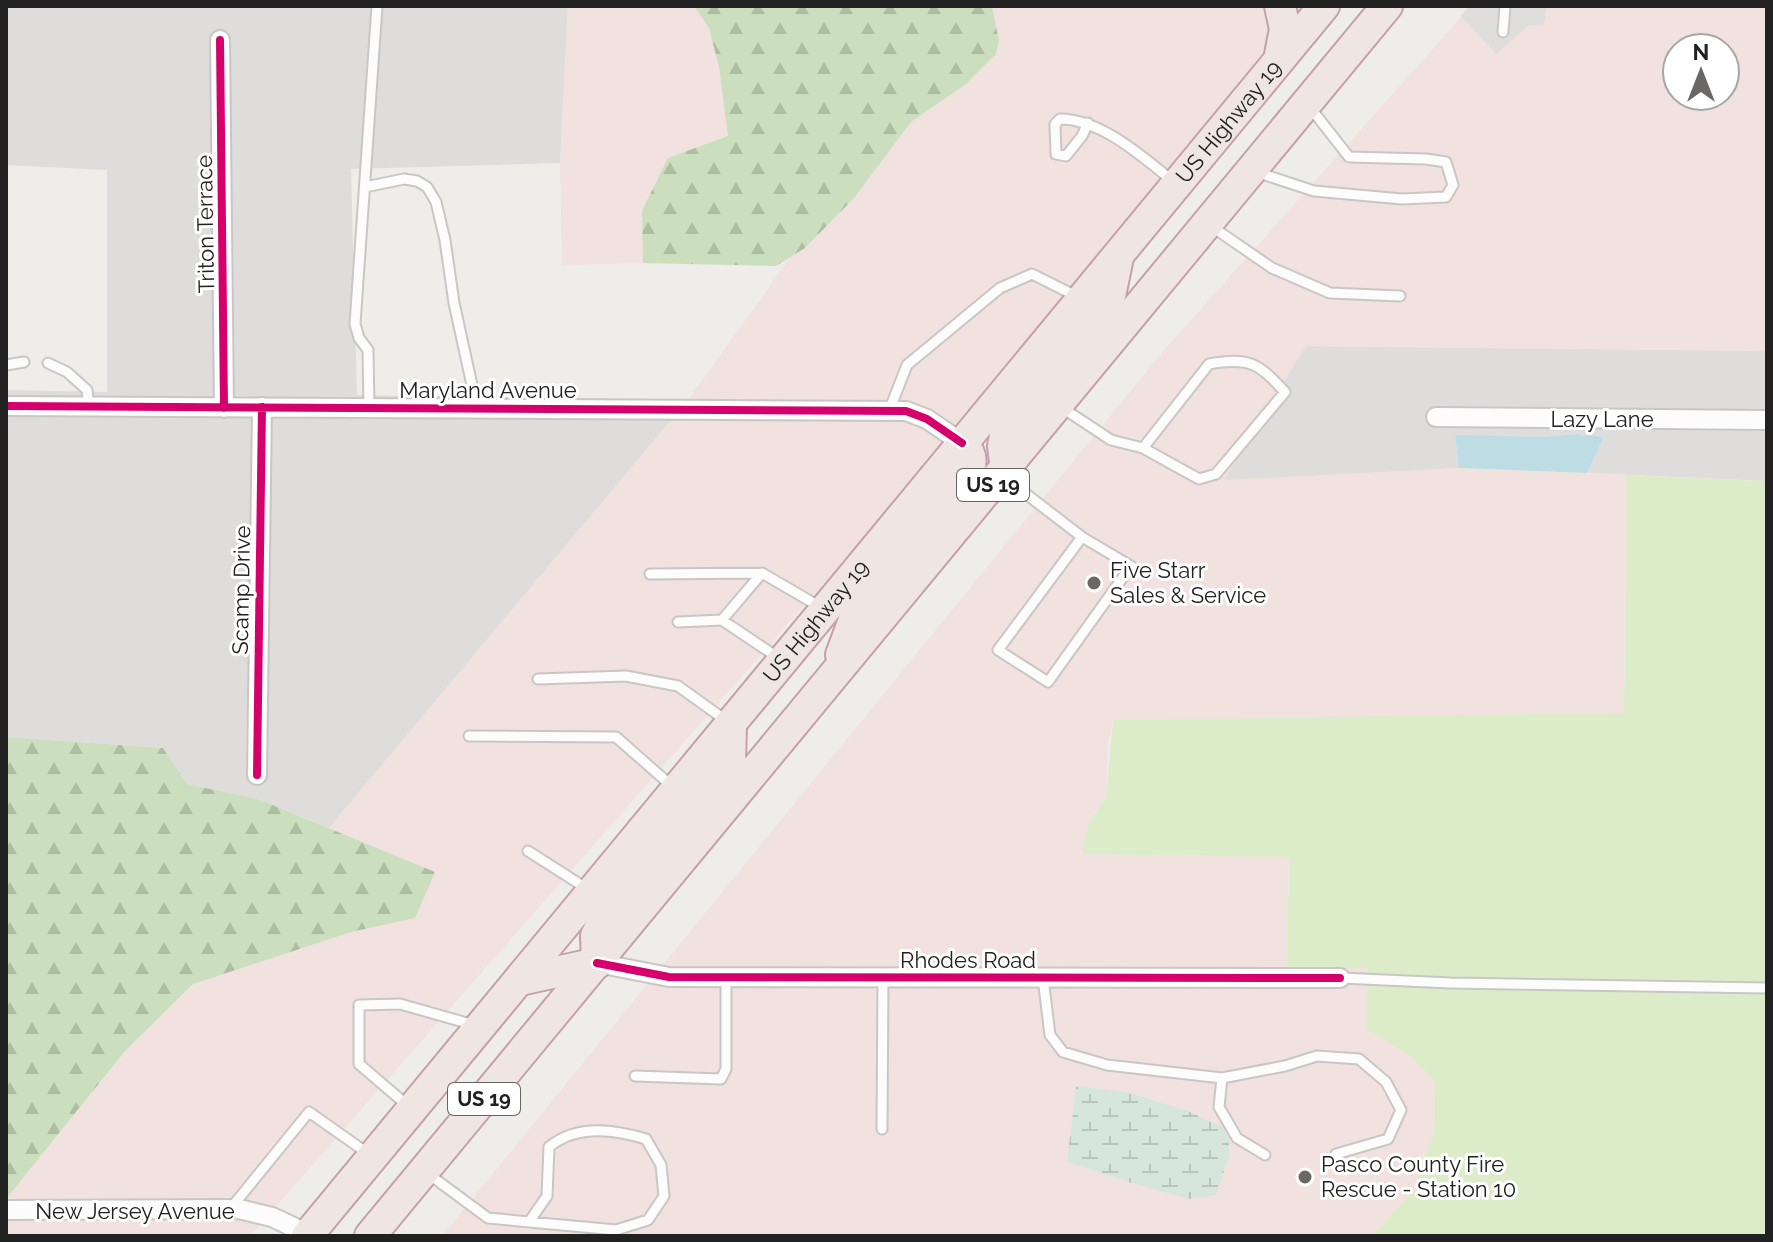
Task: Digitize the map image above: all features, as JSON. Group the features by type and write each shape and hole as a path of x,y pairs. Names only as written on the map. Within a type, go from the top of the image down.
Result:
{"highway":[{"path":"1279,60 1285,29 1280,6"},
{"name":"US Highway 19","path":"308,1235 1324,6"},
{"name":"US 19","path":"370,1236 1387,6"},
{"path":"1004,472 1003,446 1007,426 1109,301 1118,255"},
{"path":"832,680 858,609 966,478 971,457 962,443"},
{"path":"520,980 597,963 596,936 607,913 645,863 730,764 731,724"}],"street":[{"name":"Triton Terrace","path":"220,40 224,408"},
{"name":"Maryland Avenue","path":"6,406 906,411 927,419 962,443"},
{"name":"Scamp Drive","path":"257,775 262,407"},
{"name":"Lazy Lane","path":"1436,417 1767,420"},
{"name":"Rhodes Road","path":"597,963 669,977 1340,978"},
{"name":"New Jersey Avenue","path":"6,1210 230,1209 272,1217 308,1235"}],"lane":[{"path":"369,408 368,350 359,338 355,324 377,6"},
{"path":"1503,32 1505,6"},
{"path":"1252,171 1314,191 1402,199 1446,197 1453,185 1446,162 1349,157 1307,103"},
{"path":"1088,123 1066,156 1056,154 1055,124 1060,119 1088,123 1134,151 1177,184"},
{"path":"365,187 404,179 417,181 427,187 436,202 456,317 477,408"},
{"path":"1208,224 1272,268 1330,293 1400,296"},
{"path":"889,411 907,365 1000,288 1032,274 1081,299"},
{"path":"1059,405 1111,440 1143,448 1199,479 1216,474 1285,392 1264,370 1237,359 1209,364 1143,448"},
{"path":"6,365 24,362"},
{"path":"48,363 67,372 87,390 89,407"},
{"path":"1004,472 1082,537 1131,566 1048,682 998,650 1082,537"},
{"path":"650,574 762,573 825,610"},
{"path":"722,620 762,573"},
{"path":"678,622 722,620 782,661"},
{"path":"538,679 626,676 678,686 731,724"},
{"path":"469,736 616,737 676,790"},
{"path":"528,851 592,892"},
{"path":"635,1076 721,1079 726,1069 726,977"},
{"path":"882,1129 883,978"},
{"path":"1043,978 1050,1035 1063,1052 1107,1065 1222,1078 1285,1066 1317,1056 1359,1059 1386,1082 1401,1110 1388,1139 1336,1154"},
{"path":"1340,978 1767,988"},
{"path":"412,1110 359,1064 359,1005 400,1004 481,1027"},
{"path":"1222,1078 1219,1107 1237,1138 1265,1155"},
{"path":"230,1209 309,1112 372,1157"},
{"path":"424,1171 488,1218 529,1222 616,1230 648,1220 664,1196 661,1165 646,1139 622,1132 589,1131 560,1137 549,1147 547,1196 529,1222"}],"shaded area":[{"path":"6,6 568,6 560,163 351,169 357,395 688,400 329,828 258,799 187,784 163,748 6,737 6,390 107,392 107,170 6,165"},
{"path":"568,6 694,6 709,28 719,67 728,136 642,211 643,263 562,265 560,163"},
{"path":"992,6 1270,6 1272,55 1004,378 250,1236 6,1236 6,1199 125,1051 193,984 351,932 415,918 434,872 329,828 688,400 792,255 805,248 854,198 911,122 966,84 996,54 999,41"},
{"path":"1469,6 1547,6 1544,25 1528,26 1496,54 1461,16"},
{"path":"1471,6 1767,6 1767,351 1306,346 1224,480 1459,468 1626,475 1624,713 1113,720 1108,744 1106,797 1089,823 1083,854 1289,857 1287,968 1368,967 1366,1029 1413,1058 1434,1081 1435,1127 1415,1190 1372,1236 442,1236 1159,356","holes":["1076,1086 1127,1092 1188,1111 1189,1199 1067,1162"]},
{"path":"1305,346 1767,351 1767,481 1587,473 1604,437 1577,434 1543,437 1455,436 1459,468 1223,481"}],"green space":[{"path":"694,6 992,6 999,41 996,54 966,84 911,122 854,198 805,248 776,266 643,263 642,211 668,158 728,136 719,67 709,28"},
{"path":"1626,475 1767,481 1767,1236 1372,1236 1415,1189 1435,1127 1434,1081 1413,1058 1366,1029 1368,968 1287,968 1289,857 1082,854 1089,823 1106,797 1113,720 1624,713"},
{"path":"6,737 163,748 187,784 258,799 435,872 415,918 351,932 193,984 125,1051 6,1199"},
{"path":"1076,1086 1127,1092 1188,1111 1229,1130 1229,1156 1216,1195 1189,1199 1067,1162"}],"water":[{"path":"1577,434 1604,437 1587,473 1459,468 1455,435 1543,437"}],"cycle path":[{"path":"220,40 224,408"},
{"path":"6,406 906,411 927,419 962,443"},
{"path":"257,775 262,407"},
{"path":"597,963 669,977 1340,978"}],"place":[{"name":"Five Starr Sales & Service","path":"1094,583"},
{"name":"Pasco County Fire Rescue - Station 10","path":"1305,1177"}]}
